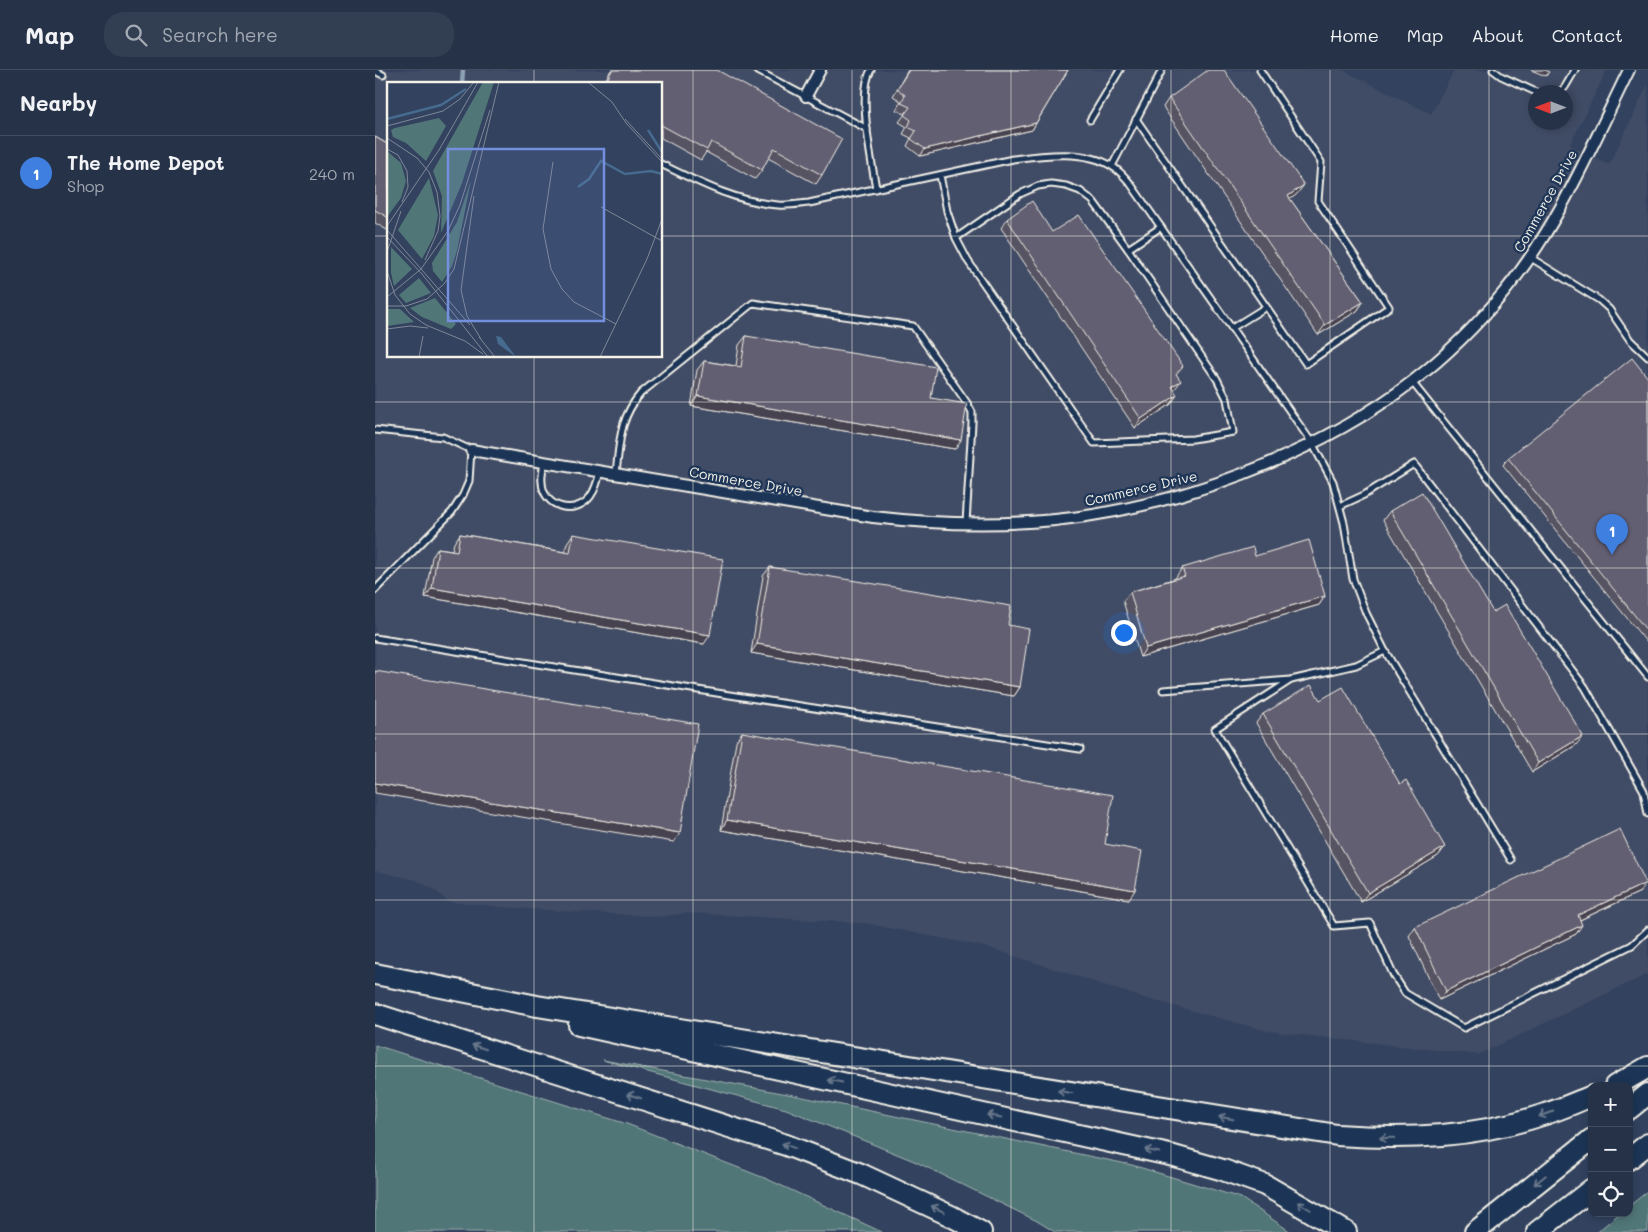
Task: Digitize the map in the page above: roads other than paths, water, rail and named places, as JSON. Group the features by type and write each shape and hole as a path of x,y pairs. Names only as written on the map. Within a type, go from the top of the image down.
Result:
{"highway":[{"path":"375,974 537,1006 1337,1135 1378,1138 1420,1138 1467,1133 1504,1126 1546,1114 1588,1098"},
{"path":"375,974 535,1016 1174,1156 1265,1184 1346,1232"},
{"path":"375,1014 786,1145 861,1174 981,1232"},
{"path":"1622,1082 1648,1067"},
{"path":"1633,1106 1648,1094"},
{"path":"1475,1232 1588,1142"},
{"path":"1633,1156 1648,1144"},
{"path":"1537,1232 1588,1192"}],"street":[{"path":"806,96 820,70"},
{"name":"Commerce Drive","path":"471,450 873,517 917,522 966,524 1056,520 1106,513 1156,502 1265,465 1312,443 1345,426 1412,382 1445,355 1476,325 1531,258 1560,209 1625,72"}],"lane":[{"path":"756,70 867,129"},
{"path":"871,70 868,75 864,95 876,189"},
{"path":"1090,120 1120,70"},
{"path":"1112,166 1163,70"},
{"path":"1136,119 1306,364 1389,307 1318,202 1321,162 1260,70"},
{"path":"1493,70 1501,76 1528,88"},
{"path":"1566,85 1575,70"},
{"path":"375,71 383,75"},
{"path":"663,165 705,186 750,201 779,205 809,203 1013,159 1061,155 1099,161 1112,166 1130,183 1312,443 1333,482 1340,506 1353,579 1366,613 1385,651 1511,860"},
{"path":"940,175 947,211 956,238 974,268 1094,444 1205,438 1233,432 1227,399 1217,379 1128,249 1093,201 1080,191 1066,186 1051,184 1038,186 1020,194 956,238"},
{"path":"1128,249 1161,227"},
{"path":"1531,258 1599,300 1609,309 1630,340 1648,357"},
{"path":"616,473 621,431 631,405 641,393 753,303 894,323 913,326 967,403 971,412 966,524"},
{"path":"1232,328 1266,307"},
{"path":"1412,382 1648,677"},
{"path":"375,430 443,437 471,450 469,481 463,495 451,512 375,590"},
{"path":"544,462 542,482 544,493 557,506 567,508 581,504 591,496 600,471"},
{"path":"1340,506 1364,495 1414,464 1585,687 1644,791 1648,814"},
{"path":"375,638 713,693 1080,749"},
{"path":"1163,690 1291,680 1356,665 1385,651"},
{"path":"1291,680 1215,729 1334,926 1370,923 1393,974 1405,993 1464,1028 1633,945 1648,930"}],"waterway":[{"path":"462,82 463,70"}],"place":[{"name":"The Home Depot","path":"1612,555"}]}
